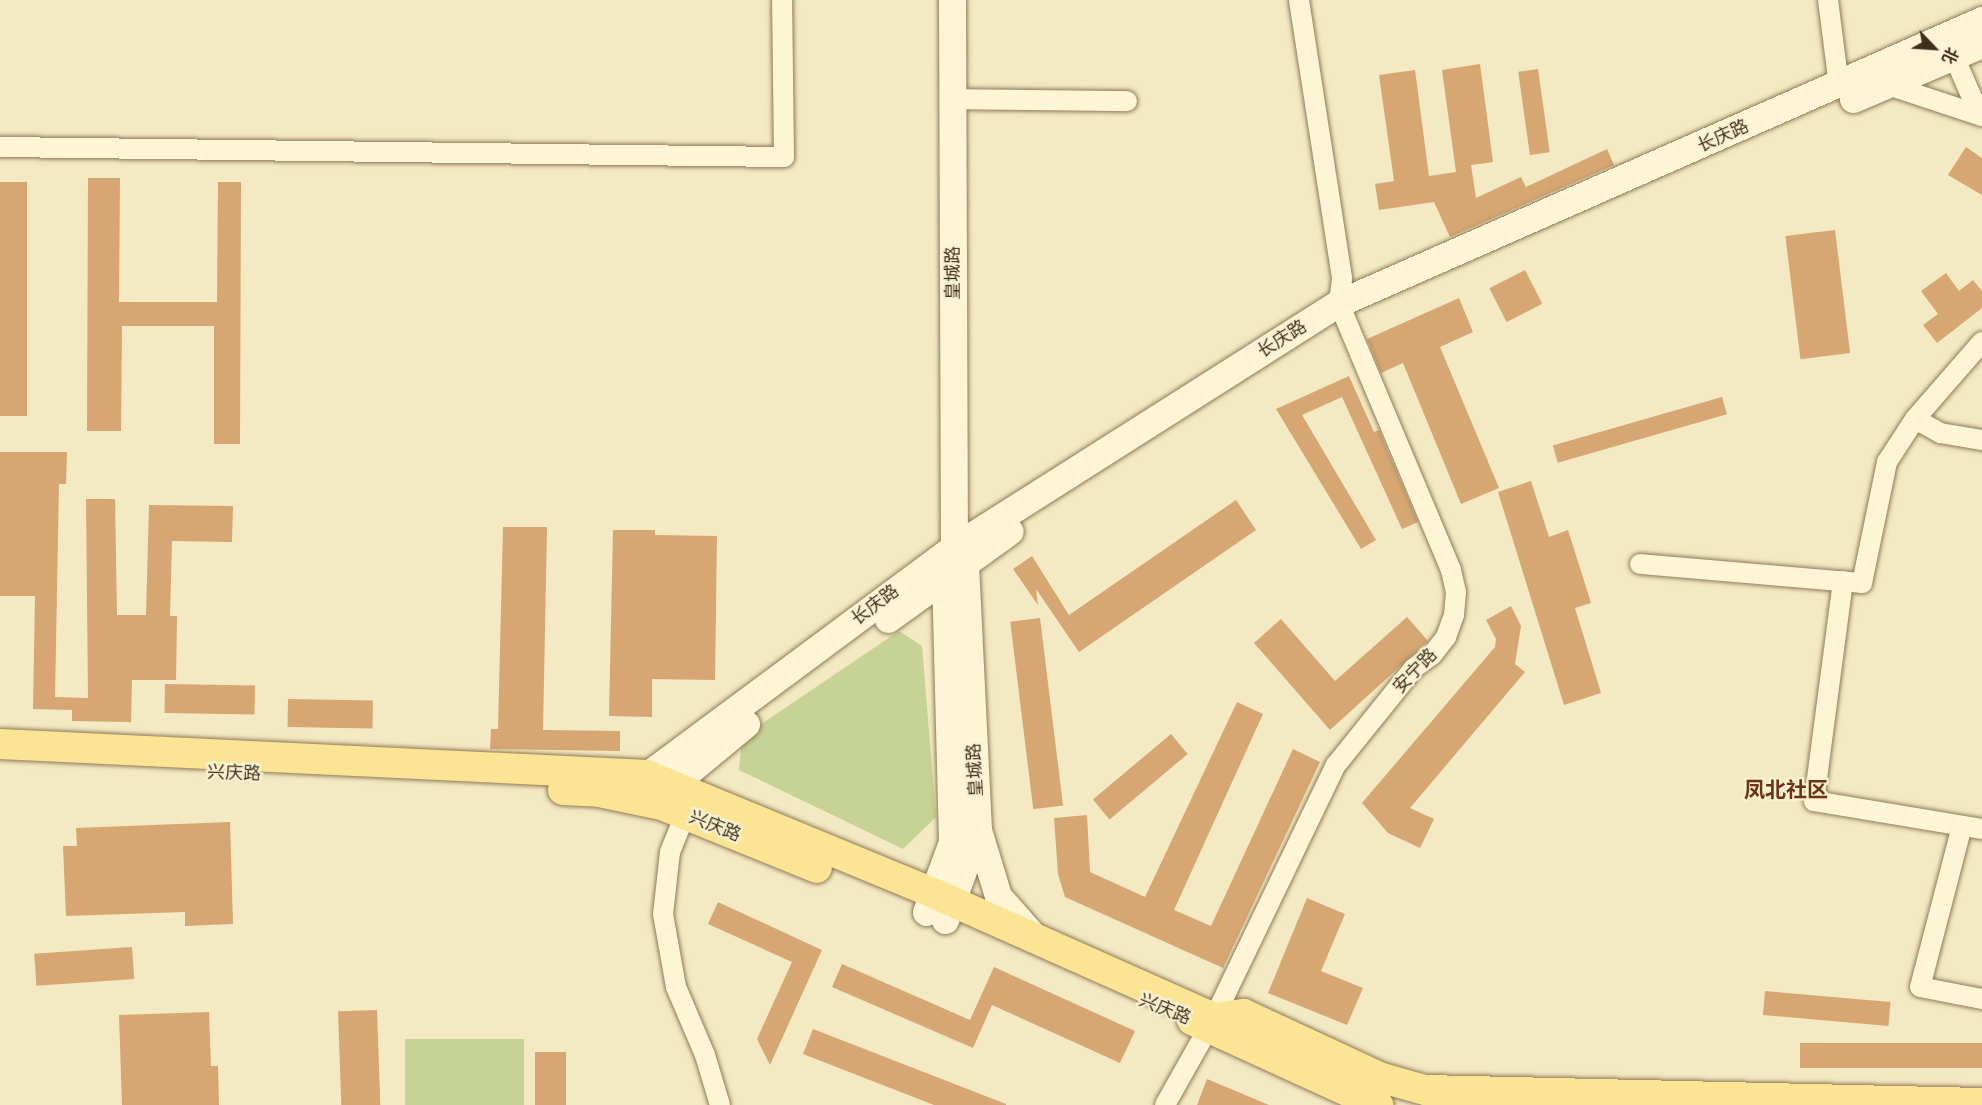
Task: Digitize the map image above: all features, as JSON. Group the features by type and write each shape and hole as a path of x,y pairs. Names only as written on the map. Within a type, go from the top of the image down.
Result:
{"main road":[{"name":"皇城路","path":"939,907 952,842 955,562 952,0"},
{"name":"长庆路","path":"666,795 725,739 955,562 1342,311 1850,81 1950,47 1982,20"},
{"path":"1342,311 1886,85 1950,47 1982,44"},
{"name":"皇城路","path":"939,907 978,830 955,562"},
{"path":"0,744 666,795"},
{"name":"兴庆路","path":"0,764 385,780 666,795 1212,1022 1244,1014 1382,1078 1425,1090 1982,1103"},
{"path":"978,830 998,896 1035,938"},
{"name":"兴庆路","path":"939,907 1035,938 1212,1022 1378,1105"}],"street":[{"path":"0,147 784,157 782,0"},
{"path":"1299,0 1342,278 1342,311"},
{"path":"1828,0 1850,81 1886,85 1982,116"},
{"path":"1950,47 1973,100 1982,109"},
{"path":"952,99 1127,101"},
{"name":"安宁路","path":"1165,1105 1212,1022 1298,837 1336,765 1414,668 1432,655 1446,637 1454,615 1456,592 1450,570 1342,311"},
{"path":"1640,564 1862,583 1887,462 1915,419 1982,342"},
{"path":"1915,419 1940,433 1982,440"},
{"path":"1843,581 1814,801 1972,827 1920,987 1982,999"},
{"path":"666,795 669,852 663,914 676,987 705,1055 720,1105"}],"green space":[{"path":"899,631 922,646 936,817 903,849 739,770 742,737"},
{"path":"405,1039 524,1039 524,1105 405,1105"}],"building":[{"path":"1480,64 1493,162 1471,165 1476,198 1521,177 1526,187 1607,149 1614,165 1450,237 1434,202 1379,210 1375,184 1394,181 1379,75 1415,70 1429,176 1456,172 1442,70"},
{"path":"1538,69 1550,152 1530,155 1518,72"},
{"path":"1966,147 1982,158 1982,195 1948,175"},
{"path":"88,178 120,178 119,302 217,302 218,182 241,182 240,444 214,444 214,326 122,326 121,431 87,431"},
{"path":"0,182 27,182 27,416 0,416"},
{"path":"1835,230 1850,353 1800,359 1785,236"},
{"path":"1525,270 1542,304 1507,322 1489,288"},
{"path":"1946,273 1959,291 1973,280 1982,291 1982,308 1937,343 1923,325 1938,314 1921,291"},
{"path":"1459,298 1473,332 1440,347 1499,488 1461,504 1403,363 1381,373 1367,339"},
{"path":"1349,376 1374,432 1379,430 1418,522 1402,529 1342,397 1302,415 1376,540 1361,549 1276,409"},
{"path":"1722,397 1727,414 1558,463 1553,446"},
{"path":"0,452 67,452 66,484 59,484 55,697 88,698 86,499 115,499 117,615 146,615 149,505 233,506 232,542 172,541 170,616 177,616 176,680 132,680 131,722 72,721 72,710 33,709 35,596 0,596"},
{"path":"1531,481 1549,537 1568,530 1591,603 1575,608 1601,693 1564,705 1498,492"},
{"path":"1236,500 1256,530 1079,652 1036,589 1038,605 1013,569 1032,556 1069,615"},
{"path":"503,527 547,527 543,730 620,731 620,751 490,749 491,729 498,729"},
{"path":"613,530 655,530 655,535 717,536 715,680 652,679 652,717 609,716"},
{"path":"1511,606 1521,626 1515,664 1525,672 1410,808 1434,819 1420,848 1388,833 1362,803 1495,647 1496,639 1486,620"},
{"path":"1407,617 1428,641 1330,730 1254,643 1281,619 1335,681"},
{"path":"1040,618 1063,806 1033,809 1010,622"},
{"path":"165,684 255,686 254,715 164,713"},
{"path":"288,699 373,700 372,728 288,727"},
{"path":"1237,702 1263,714 1174,910 1211,926 1293,749 1320,762 1223,968 1065,897 1058,874 1054,818 1087,815 1090,872 1145,897"},
{"path":"1171,734 1188,754 1110,819 1093,800"},
{"path":"230,822 233,924 185,926 185,912 66,916 63,846 77,846 76,828"},
{"path":"1307,898 1345,914 1321,971 1363,988 1347,1025 1268,993"},
{"path":"718,902 822,950 770,1065 757,1039 792,962 708,924"},
{"path":"132,947 134,979 36,986 34,954"},
{"path":"842,964 970,1020 994,967 1135,1031 1120,1063 992,1005 973,1048 832,987"},
{"path":"1765,991 1891,1002 1888,1026 1763,1015"},
{"path":"377,1010 380,1105 341,1105 338,1011"},
{"path":"209,1012 211,1066 218,1066 219,1105 122,1105 119,1015"},
{"path":"813,1029 1006,1105 934,1105 803,1054"},
{"path":"1800,1043 1982,1043 1982,1068 1800,1068"},
{"path":"535,1052 566,1052 566,1105 535,1105"},
{"path":"1207,1079 1269,1105 1197,1105"}],"district":[{"name":"凤北社区","path":"1786,790"}]}
